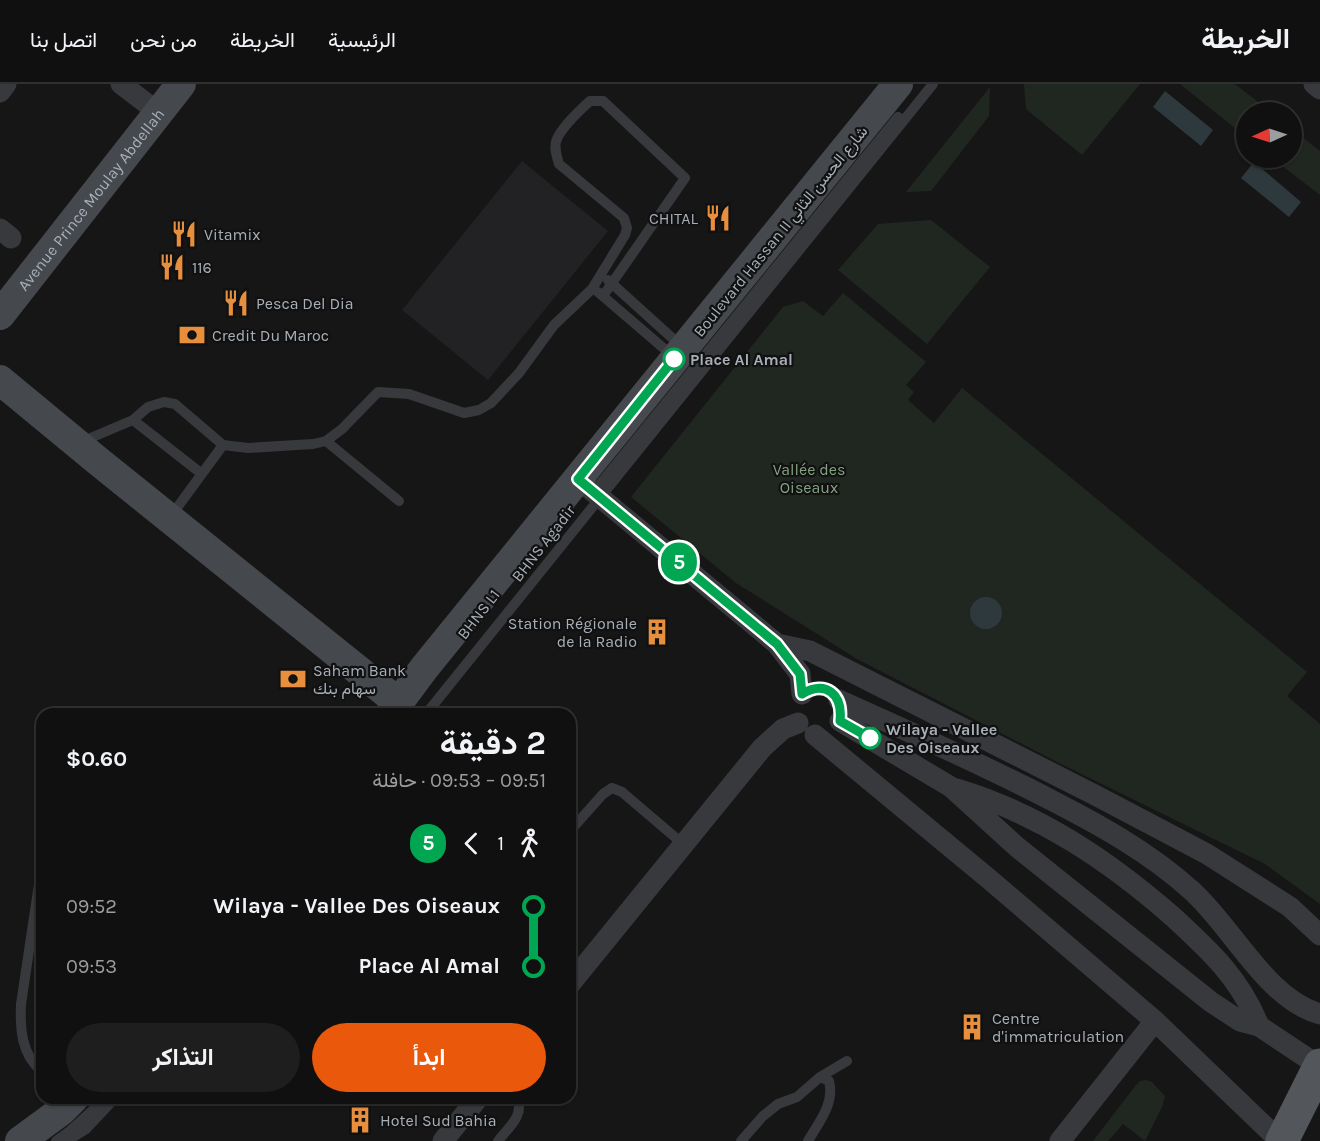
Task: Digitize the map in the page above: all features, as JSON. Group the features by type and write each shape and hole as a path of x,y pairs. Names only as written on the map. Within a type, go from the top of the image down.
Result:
{"main road":[{"path":"1281,1141 1320,1065"}],"street":[{"path":"0,92 6,84"},
{"path":"121,84 159,113"},
{"name":"Avenue Prince Moulay Abdellah","path":"0,315 181,84"},
{"name":"Boulevard Hassan II شارع الحسن الثاني","path":"404,708 590,489 679,353 898,84"},
{"path":"1314,84 1320,89"},
{"path":"0,380 400,708"},
{"path":"590,489 777,644 800,674 802,694"},
{"path":"777,644 810,651 1207,854 1290,907 1320,935"},
{"path":"1281,1141 1155,1021 989,879 806,729 795,714 796,703 802,694 811,689 822,688 831,692 840,710 951,787 1017,847 1175,975 1225,1013 1240,1021 1259,1026 1320,1065"},
{"path":"576,977 762,748 783,729 806,729 825,735 834,729 840,710"},
{"path":"840,710 991,768 1095,822 1158,863 1191,890 1280,992 1303,1007 1320,1014"},
{"path":"951,787 993,801 1040,822 1094,854 1141,889 1193,935 1229,973 1243,990 1259,1026"},
{"path":"1060,1141 1155,1021"},
{"path":"20,1141 68,1104"},
{"path":"443,1141 473,1104"}],"lane":[{"path":"590,489 924,84"},
{"name":"BHNS Agadir","path":"430,708 590,489 933,84"},
{"path":"76,443 133,420 156,403 175,404 223,445 248,447 313,444 326,441 342,429 378,392 409,393 464,413 479,410 491,403 519,373 554,325 592,289 626,235 627,228 624,218 559,164 555,152 557,139 576,114 590,101 603,101 685,178 603,296"},
{"path":"601,274 679,353"},
{"path":"592,289 679,353"},
{"path":"133,420 202,474"},
{"path":"326,441 399,501"},
{"path":"170,519 223,445"},
{"path":"576,824 603,794 612,788 622,792 683,844"},
{"path":"36,904 21,1004 20,1026 26,1052 36,1067"},
{"path":"741,1141 763,1116 778,1104 797,1097 820,1077 847,1061"},
{"path":"808,1141 830,1101 829,1081 820,1077"},
{"path":"56,1141 99,1104"},
{"path":"67,1141 86,1129 109,1104"},
{"path":"498,1141 517,1117 519,1104"}],"shaded area":[{"path":"1165,91 1213,130 1201,146 1153,107"},
{"path":"522,161 608,231 488,380 402,310"},
{"path":"1249,168 1261,168 1301,202 1289,217 1241,178"},
{"path":"986,597 997,602 1002,613 997,624 986,629 975,624 970,613 975,602"}],"green space":[{"path":"1024,84 1140,84 1082,155 1026,109"},
{"path":"1180,84 1235,84 1258,102 1236,102 1236,129"},
{"path":"990,87 989,116 931,191 906,192"},
{"path":"1302,137 1320,151 1320,195 1285,168 1302,168"},
{"path":"931,220 990,267 927,344 838,270 878,224"},
{"name":"Vallée des Oiseaux","path":"843,293 926,362 906,385 914,392 908,400 934,423 962,388 1307,672 1287,696 1320,724 1320,904 1265,864 1059,763 857,659 736,583 631,497 783,307 803,301 823,316"},
{"path":"1146,1080 1152,1082 1165,1096 1145,1141 1123,1124 1108,1141 1093,1141 1136,1085"}],"bus line":[{"name":"5","path":"674,359 578,479 777,644 800,674 802,694 811,689 822,688 831,692 839,700 842,710 840,721 870,738"}],"place":[{"name":"CHITAL","path":"718,218"},
{"name":"Vitamix","path":"184,234"},
{"name":"116","path":"172,267"},
{"name":"Pesca Del Dia","path":"236,303"},
{"name":"Credit Du Maroc","path":"192,335"},
{"name":"Place Al Amal","path":"674,359"},
{"name":"Station Régionale de la Radio","path":"657,632"},
{"name":"Saham Bank سهام بنك","path":"293,679"},
{"name":"Wilaya - Vallee Des Oiseaux","path":"870,738"},
{"name":"Centre d'immatriculation","path":"972,1027"},
{"name":"Hotel Sud Bahia","path":"360,1120"}]}
